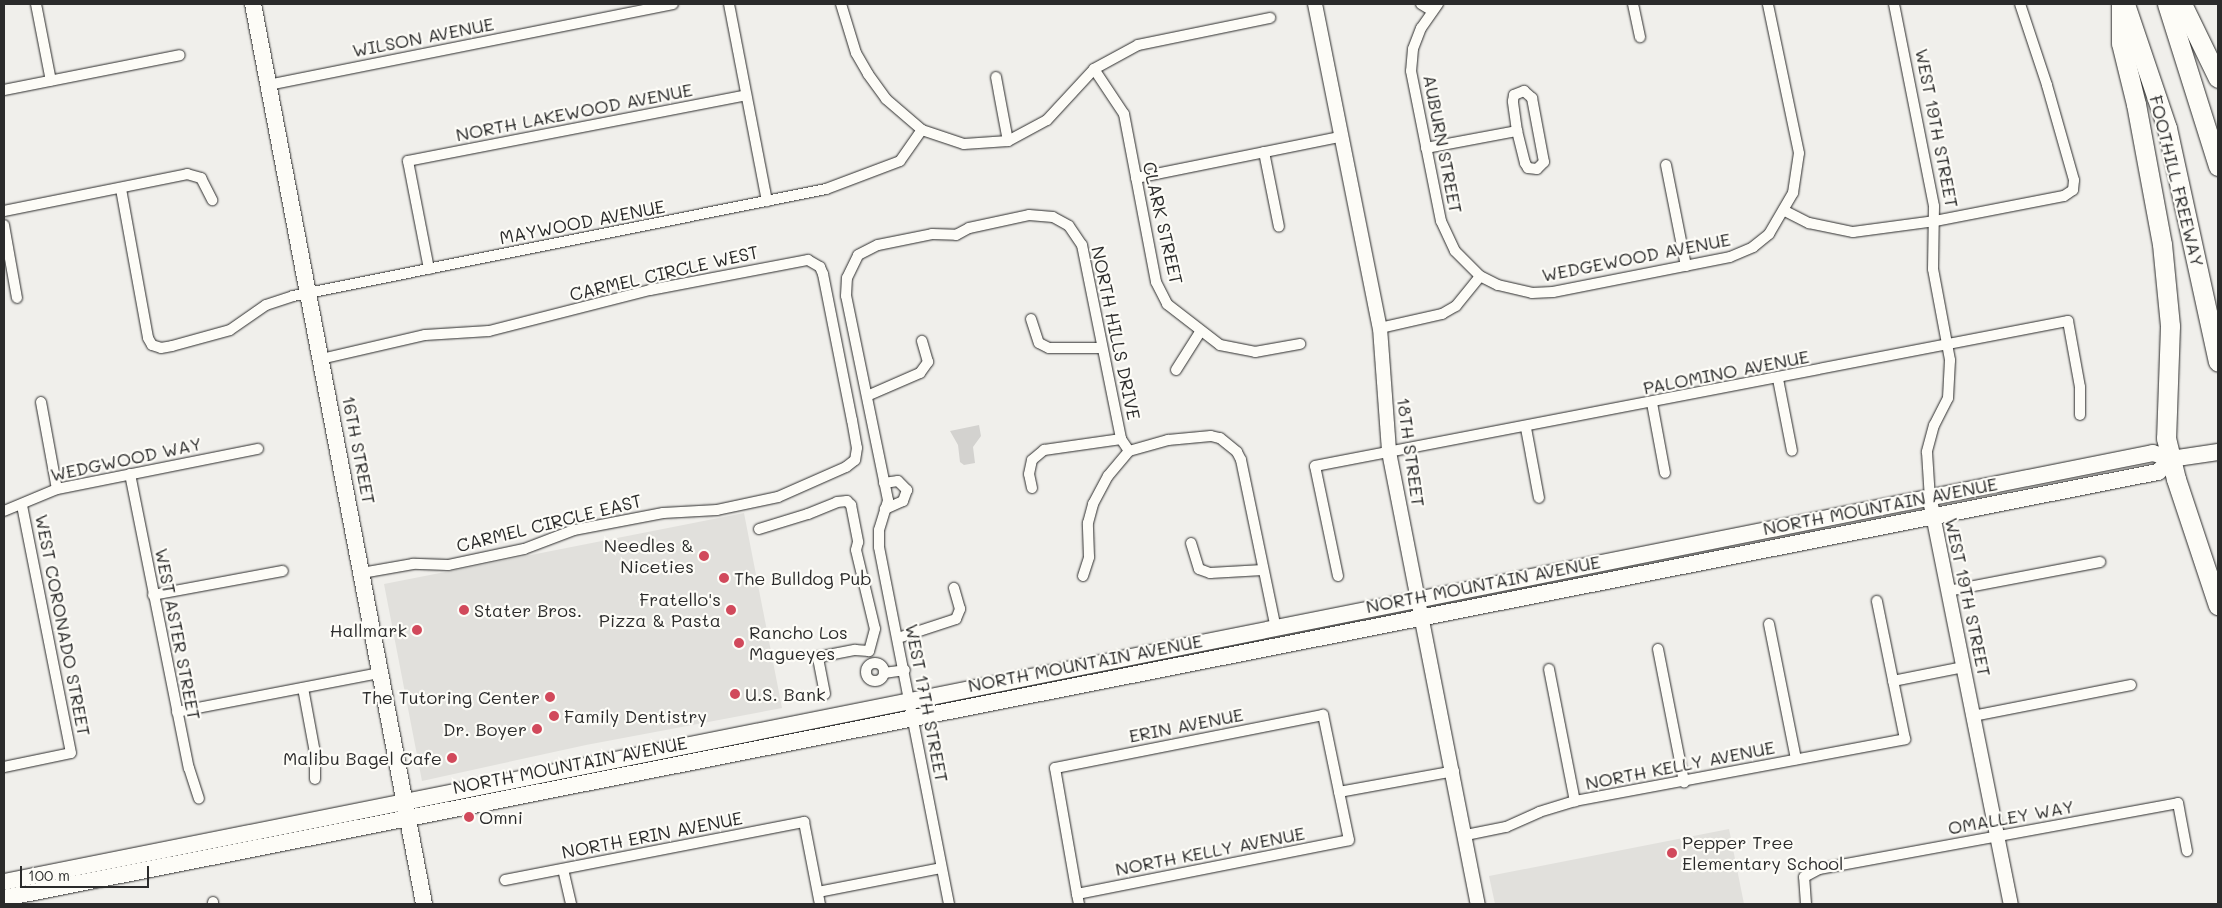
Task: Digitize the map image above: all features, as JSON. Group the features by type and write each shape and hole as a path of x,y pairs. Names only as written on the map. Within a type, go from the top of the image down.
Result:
{"highway":[{"name":"FOOTHILL FREEWAY","path":"2123,4 2166,128 2218,362"},
{"path":"2123,4 2121,43 2136,104 2162,244 2170,326 2166,438 2218,605"},
{"path":"2167,4 2218,166"},
{"path":"2182,4 2218,78"}],"main road":[{"name":"16TH STREET","path":"253,4 424,904"},
{"name":"18TH STREET","path":"1316,4 1340,137 1380,328 1388,452 1454,771 1478,904"},
{"name":"NORTH MOUNTAIN AVENUE","path":"4,898 406,811 672,756 1931,507 2158,472 2171,459 2213,453"},
{"name":"WEST 19TH STREET","path":"1931,507 2011,904"},
{"name":"NORTH MOUNTAIN AVENUE","path":"911,710 1276,629 1419,609"},
{"name":"NORTH MOUNTAIN AVENUE","path":"4,882 406,811"}],"street":[{"path":"36,4 51,81"},
{"name":"WILSON AVENUE","path":"268,85 672,4"},
{"path":"728,4 767,201"},
{"path":"841,4 856,53 886,99 922,130 964,144 1008,141 1047,120 1094,69 1138,45 1270,18"},
{"path":"1421,4 1434,7"},
{"path":"1633,4 1640,37"},
{"name":"WEDGEWOOD AVENUE","path":"1480,276 1514,289 1553,292 1686,266 1748,250 1769,234 1785,210 1798,172 1799,153 1768,4"},
{"name":"WEST 19TH STREET","path":"1894,4 1935,221 1933,269 1947,344 1951,378 1948,398 1934,426 1927,452 1931,507"},
{"path":"1785,210 1809,223 1854,232 1935,221 2064,196 2073,190 2074,180 2050,94 2020,4"},
{"name":"AUBURN STREET","path":"1434,7 1413,49 1411,71 1426,148 1447,236 1455,251 1480,276"},
{"path":"4,90 180,55"},
{"name":"CLARK STREET","path":"1094,69 1124,114 1156,282 1167,304 1200,332 1220,345 1239,350 1274,351 1300,344"},
{"path":"996,77 1008,141"},
{"path":"1524,91 1532,98 1544,162 1541,168 1528,168 1517,131 1514,95 1524,91"},
{"name":"NORTH LAKEWOOD AVENUE","path":"429,269 408,161 746,95"},
{"name":"MAYWOOD AVENUE","path":"121,189 146,329 152,345 172,346 230,330 266,305 308,293 826,189 883,170 907,155 922,130"},
{"path":"1426,148 1517,131"},
{"path":"1136,178 1340,137"},
{"path":"1264,152 1278,228"},
{"path":"1666,165 1686,266"},
{"path":"4,211 121,189 186,174 201,178 212,200"},
{"name":"NORTH HILLS DRIVE","path":"878,449 846,296 852,266 858,255 869,248 932,234 956,235 975,226 1038,214 1053,217 1069,226 1082,245 1121,439 1130,451"},
{"path":"4,226 17,298"},
{"name":"CARMEL CIRCLE WEST","path":"321,359 425,335 489,331 650,290 808,260 820,267 823,274 857,448 855,460"},
{"path":"1380,328 1442,314 1456,306 1480,276"},
{"path":"1031,319 1039,343 1049,348 1102,348"},
{"name":"PALOMINO AVENUE","path":"1338,576 1316,466 1526,428 1947,344 2068,322 2080,387 2080,415"},
{"path":"1176,370 1200,332"},
{"path":"867,396 920,373 928,362 922,341"},
{"path":"1778,379 1792,452"},
{"path":"41,402 57,488"},
{"path":"1652,403 1666,473"},
{"path":"1526,428 1539,498"},
{"path":"1083,576 1089,557 1088,523 1093,504 1108,476 1130,451 1194,435 1220,438 1231,447 1241,460 1276,629"},
{"path":"1032,488 1029,474 1032,460 1044,450 1121,439"},
{"name":"WEST 17TH STREET","path":"878,449 888,500 879,547 905,670 949,904"},
{"name":"WEDGWOOD WAY","path":"4,511 22,505 57,488 258,450"},
{"name":"CARMEL CIRCLE EAST","path":"362,573 412,564 448,564 524,549 574,530 662,513 717,510 762,502 846,467 855,460"},
{"name":"WEST ASTER STREET","path":"130,474 188,768 199,798"},
{"path":"884,483 898,481 907,490 903,501 885,509"},
{"path":"759,529 808,514 836,502 847,501 851,505 858,542 856,550 875,629 869,651 872,663"},
{"name":"WEST CORONADO STREET","path":"4,767 72,753 22,505"},
{"path":"1191,543 1199,569 1210,573 1264,570"},
{"path":"1948,591 2100,562"},
{"path":"153,595 283,571"},
{"path":"898,638 956,619 960,609 954,588"},
{"path":"1877,601 1893,681 1964,666"},
{"path":"1769,624 1796,759"},
{"path":"1658,649 1684,782"},
{"path":"825,694 818,657 854,650 869,651"},
{"path":"884,673 879,663 872,663 866,667 867,678 877,681 884,673 905,670"},
{"path":"1549,669 1575,801"},
{"path":"177,712 380,673"},
{"name":"NORTH KELLY AVENUE","path":"1466,836 1506,827 1539,812 1575,801 1905,739 1893,681"},
{"path":"1973,716 2131,685"},
{"path":"303,688 314,753 315,780"},
{"name":"ERIN AVENUE","path":"1078,899 1055,768 1323,715 1339,792"},
{"path":"1339,792 1454,771"},
{"name":"NORTH KELLY AVENUE","path":"1078,899 1348,840 1339,792"},
{"name":"OMALLEY WAY","path":"1806,904 1804,877 1819,868 2178,803 2187,851"},
{"name":"NORTH ERIN AVENUE","path":"506,880 804,822 818,892"},
{"path":"820,904 818,892 941,868"},
{"path":"563,869 571,904"}],"shaded area":[{"path":"979,425 981,436 973,447 975,463 964,465 960,462 958,445 950,431"},
{"path":"744,513 782,708 586,745 422,781 384,584"},
{"name":"Pepper Tree Elementary School","path":"1729,829 1744,904 1495,904 1489,876"}],"place":[{"name":"Needles & Niceties","path":"704,556"},
{"name":"The Bulldog Pub","path":"724,578"},
{"name":"Stater Bros.","path":"464,610"},
{"name":"Fratello's Pizza & Pasta","path":"731,610"},
{"name":"Hallmark","path":"417,630"},
{"name":"Rancho Los Magueyes","path":"739,643"},
{"name":"U.S. Bank","path":"735,694"},
{"name":"The Tutoring Center","path":"550,697"},
{"name":"Family Dentistry","path":"554,716"},
{"name":"Dr. Boyer","path":"537,729"},
{"name":"Malibu Bagel Cafe","path":"452,758"},
{"name":"Omni","path":"469,817"},
{"name":"Pepper Tree Elementary School","path":"1672,853"}]}
